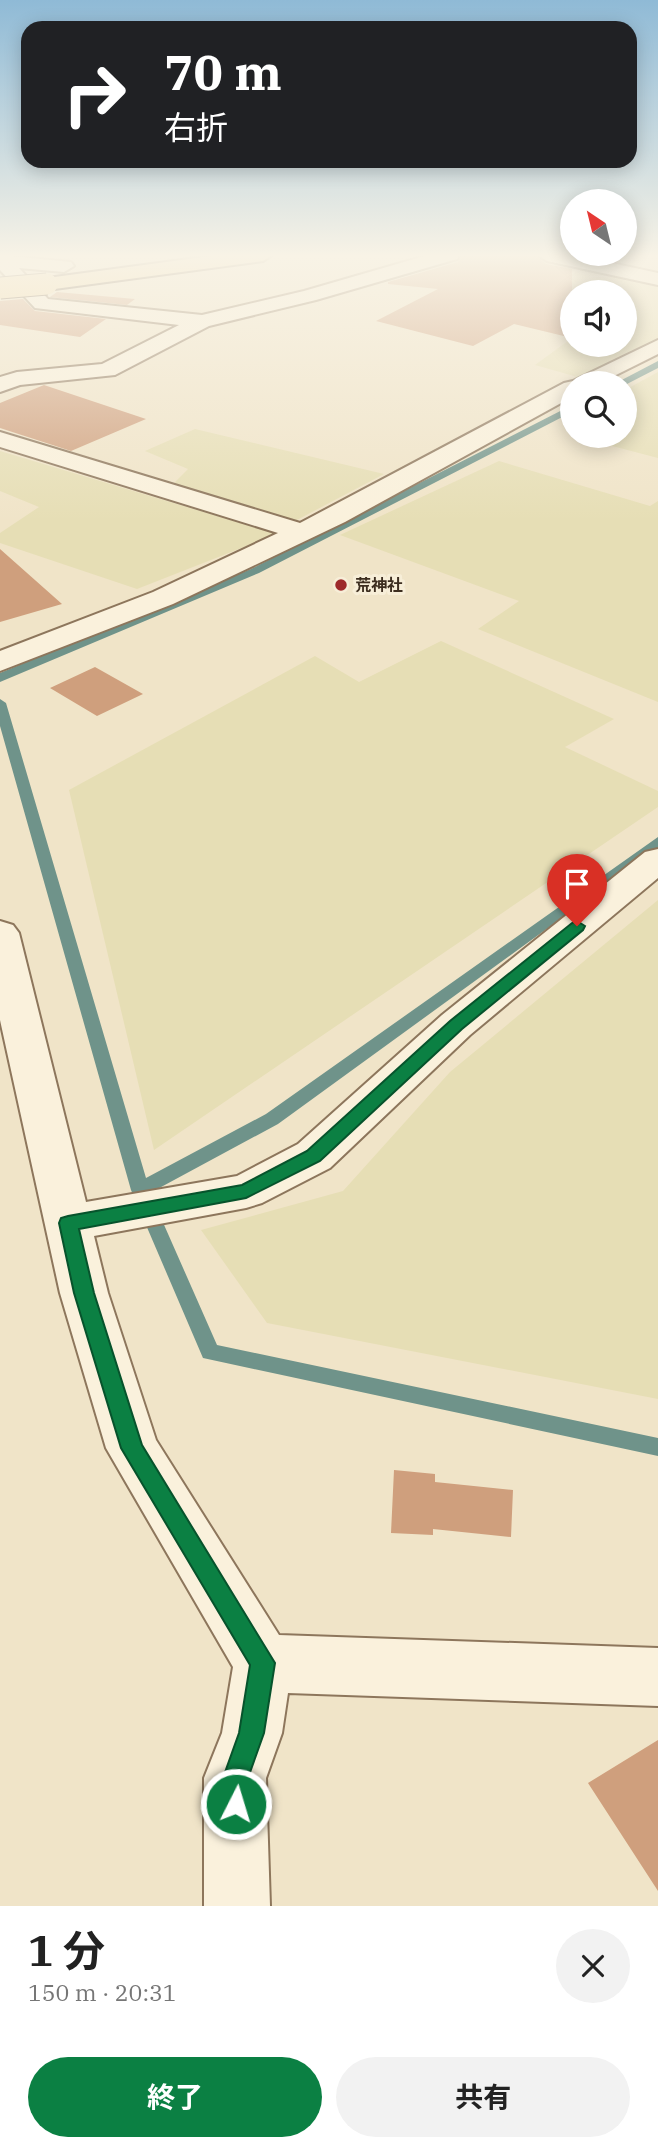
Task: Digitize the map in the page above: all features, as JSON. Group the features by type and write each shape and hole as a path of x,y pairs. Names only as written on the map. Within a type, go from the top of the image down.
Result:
{"street":[{"path":"0,384 18,379 107,370 158,344"},
{"path":"607,371 658,346"},
{"path":"0,662 163,598 302,532 560,394"},
{"path":"0,439 302,532"},
{"path":"68,1223 246,1191 314,1156 456,1025 658,860"},
{"path":"0,933 84,1293 132,1448 262,1663 252,1733 235,1778 237,1906"},
{"path":"262,1663 658,1677"}],"shaded area":[{"path":"637,344 648,344 637,350"},
{"path":"560,347 560,357 622,357 595,371 560,372 535,365"},
{"path":"658,372 658,458 620,448 637,448 637,383"},
{"path":"195,429 384,474 295,521 173,484 188,469 145,451"},
{"path":"0,451 277,534 137,589 0,543 0,533 39,507 0,491"},
{"path":"499,461 650,506 658,501 658,702 478,629 519,601 340,535"},
{"path":"441,641 614,719 565,747 658,791 658,807 154,1150 69,790 315,656 359,682"},
{"path":"658,900 658,1399 267,1323 201,1230 343,1191 450,1072"}],"building":[{"path":"44,385 146,419 71,451 0,428 0,403"},
{"path":"0,549 62,604 0,622"},
{"path":"95,667 143,694 97,716 50,688"},
{"path":"394,1470 435,1474 435,1482 513,1490 511,1537 433,1529 433,1535 391,1533"},
{"path":"658,1740 658,1891 588,1783"}],"waterway":[{"path":"637,375 658,364"},
{"path":"0,678 255,571 560,414"},
{"path":"0,703 140,1190"},
{"path":"140,1190 272,1119 658,841"},
{"path":"140,1190 210,1352 658,1447"}],"place":[{"name":"荒神社","path":"341,585"}],"route":[{"path":"236,1804 235,1778 252,1733 262,1663 132,1448 84,1293 68,1223 246,1191 314,1156 456,1025 577,926"}]}
